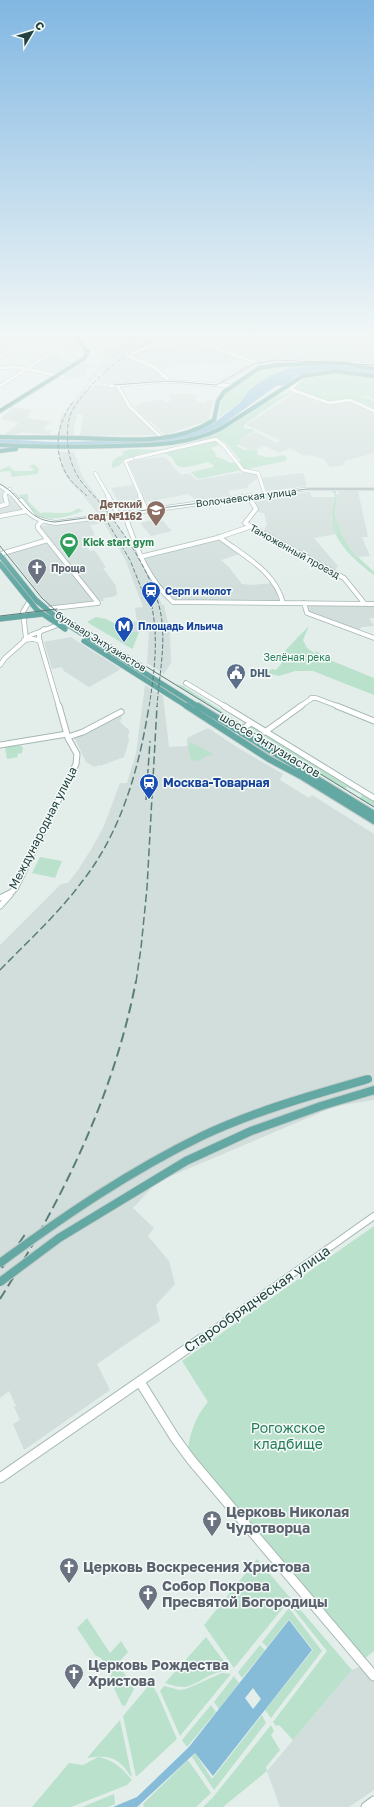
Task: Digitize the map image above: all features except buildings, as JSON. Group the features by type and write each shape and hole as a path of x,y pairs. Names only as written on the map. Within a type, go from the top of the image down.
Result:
{"main road":[{"path":"0,437 43,439 162,438 194,431 214,420"},
{"path":"0,445 8,448 86,448 166,444 206,436 234,420"},
{"path":"0,451 8,448"},
{"name":"бульвар Энтузиастов","path":"0,554 47,611 61,624"},
{"name":"бульвар Энтузиастов","path":"0,564 29,602 39,612 156,683"},
{"path":"0,619 47,611"},
{"path":"0,615 24,614"},
{"name":"шоссе Энтузиастов","path":"156,683 374,814"},
{"name":"шоссе Энтузиастов","path":"156,683 269,759 301,776 374,821"},
{"path":"0,1263 56,1222 181,1147 253,1116 312,1095 372,1078"},
{"path":"0,1282 58,1238 186,1161 251,1131 321,1106 373,1090"}],"street":[{"path":"144,420 162,438"},
{"path":"146,510 125,461 216,439 224,446 243,470 258,473 265,494"},
{"path":"95,473 118,514"},
{"path":"0,485 9,490 27,511 30,517 41,522 56,523 74,520"},
{"name":"Волочаевская улица","path":"74,520 310,489 374,489"},
{"path":"0,506 7,504 5,494 9,490"},
{"name":"Таможенный проезд","path":"249,497 256,510 245,523 344,578 365,604"},
{"path":"0,516 27,511 43,520 74,520"},
{"path":"124,513 140,557 160,590 173,602 374,604"},
{"path":"43,520 38,527 98,604 47,611"},
{"path":"140,557 219,538 249,526"},
{"path":"219,538 257,566 275,583 280,592 283,603"},
{"path":"0,554 48,540"},
{"path":"25,640 26,631 24,614 29,602"},
{"path":"304,603 308,613 374,638"},
{"path":"0,665 4,658 31,635 61,624"},
{"path":"40,639 40,632 44,629"},
{"path":"26,631 40,639"},
{"path":"25,640 40,639"},
{"name":"Международная улица","path":"0,898 12,892 76,764 77,754 68,735 40,639"},
{"path":"186,683 374,798"},
{"path":"265,732 311,699 316,698 374,721"},
{"path":"0,744 83,732 121,712"},
{"path":"238,732 251,723"},
{"path":"0,906 12,892"},
{"name":"Старообрядческая улица","path":"0,1478 140,1382 374,1216"},
{"path":"140,1382 174,1438 200,1471 374,1676"},
{"path":"366,1807 374,1801"}],"shaded area":[{"path":"6,420 42,420 53,422 47,424 44,430 51,431 49,435 22,432 17,435 4,435 19,423"},
{"path":"60,420 76,420 74,436 57,437"},
{"path":"82,420 142,420 157,435 80,436"},
{"path":"208,420 165,435 151,421 149,421"},
{"path":"253,420 374,420 374,453 345,461 344,465 330,467 324,459 311,455 304,456 290,448 279,453 265,446 251,451 235,443 240,441 237,439 256,432 277,443 280,440 246,425"},
{"path":"58,452 74,452 82,476 108,512 97,513 71,483 63,471"},
{"path":"162,457 166,458 180,474 190,474 197,480 243,472 257,474 258,478 248,485 248,488 228,491 231,496 196,500 189,494 146,502 128,461"},
{"path":"303,473 307,486 267,491 262,478"},
{"path":"133,485 141,506 122,508 111,488"},
{"path":"0,487 19,503 23,511 0,515"},
{"path":"339,491 358,491 368,537 362,537 370,556 356,557 341,533 339,523 336,523 335,511"},
{"path":"310,492 312,497 335,497 331,520 337,534 314,538 338,566 334,571 263,533 267,524 264,513 258,512 258,507 255,501 258,501 258,498"},
{"path":"112,518 135,550 159,592 157,593 162,605 164,605 170,633 171,663 164,674 147,663 149,632 132,632 133,622 137,621 135,608 143,607 125,559 104,523 90,525 95,535 84,538 81,541 90,551 94,550 98,555 106,568 103,568 116,586 117,595 103,598 104,601 98,601 40,528 51,524"},
{"name":"Детский сад №1162","path":"160,518 172,531 151,536 140,523"},
{"path":"218,539 239,554 221,560 229,567 242,584 252,585 274,583 280,602 175,601 162,590 144,559"},
{"path":"47,541 93,600 92,603 50,606 7,553"},
{"path":"303,606 374,606 374,618 369,618 374,626 362,627 355,632 305,613"},
{"path":"71,637 121,669 89,687 64,671 62,667 52,669 44,642"},
{"path":"145,685 163,696 169,747 187,746 187,738 208,728 283,774 280,780 309,798 312,795 374,834 374,1100 336,1106 157,1182 133,1208 154,1228 148,1236 169,1261 175,1284 156,1305 160,1321 97,1364 110,1390 24,1450 13,1424 20,1420 14,1407 16,1406 9,1391 0,1398 0,945 61,884 68,883 92,848 104,826 120,783 127,783 136,753"},
{"path":"123,713 120,722 130,731 128,735 129,741 124,757 94,767 86,762 74,737"},
{"path":"361,1666 374,1680 374,1790 349,1807 280,1807 267,1771 352,1670"}],"green space":[{"path":"239,420 251,420 244,425 244,429 251,429 255,431 240,438 241,439 237,446 244,450 258,450 257,454 263,457 284,455 287,458 286,461 198,479 191,472 213,467 213,465 208,462 180,467 170,456 158,452 134,456 123,460 119,466 112,468 113,461 123,455 122,452 126,450 156,450 178,446 212,435","holes":["215,438 226,443 241,461 231,463 216,457 215,452 211,448 223,444"]},
{"path":"35,465 39,469 38,474 12,477 10,471 0,472 0,470 9,466 14,471 32,471 34,469 29,467"},
{"path":"331,491 336,491 336,495 338,494 335,511 336,522 339,523 341,533 356,557 358,557 374,572 374,575 348,552 337,538 332,522 335,496"},
{"path":"28,494 28,501 40,513 65,513 74,511 78,508 83,511 64,517 44,517 32,511 18,495"},
{"path":"96,617 106,619 114,623 133,622 132,632 139,632 133,648 132,649 87,622"},
{"name":"Зелёная река","path":"309,626 303,640 307,648 316,654 315,651 332,658 331,660 325,658 374,678 374,695 313,671 295,671 279,676 267,673 272,669 276,670 282,663 277,660"},
{"path":"176,684 183,686 245,726 244,727"},
{"path":"250,725 374,801 374,807 360,799 362,795 347,787 345,789 278,747 278,745 249,727"},
{"path":"190,742 212,753 212,755 206,756 199,761 191,760 188,747"},
{"path":"19,744 23,748 22,753 17,754 18,757 7,759 5,747"},
{"path":"40,857 62,861 55,878 32,873"},
{"name":"Рогожское кладбище","path":"374,1226 374,1651 364,1659 188,1450 194,1424 200,1412 208,1402 182,1361"},
{"path":"257,1559 352,1670 293,1740 279,1725 276,1726 273,1722 327,1651 288,1602 234,1668 204,1625"},
{"path":"289,1608 322,1651 271,1718 265,1710 313,1650 289,1619 267,1647 262,1642"},
{"path":"87,1618 110,1653 121,1641 128,1652 118,1663 134,1689 125,1706 122,1705 110,1680 111,1674 101,1658 95,1655 77,1628"},
{"path":"206,1637 231,1671 223,1671 211,1675 196,1683 184,1687 165,1683"},
{"path":"260,1645 265,1650 242,1678 238,1672"},
{"path":"222,1673 231,1674 180,1736 160,1691 164,1686 180,1690 186,1689"},
{"path":"234,1676 239,1683 219,1709 214,1702"},
{"path":"151,1683 158,1695 177,1739 136,1777 123,1716"},
{"path":"211,1705 216,1712 187,1747 182,1740"},
{"path":"262,1715 266,1723 214,1790 192,1757 195,1753 212,1779"},
{"path":"120,1720 132,1777 116,1760 107,1757 87,1758"},
{"path":"271,1725 274,1731 271,1735 280,1750 266,1767 267,1771 223,1807 203,1807 214,1796"},
{"path":"98,1757 109,1760 117,1765 132,1780 127,1785 71,1807 32,1807 69,1763 83,1765"},
{"path":"188,1760 211,1793 196,1807 144,1807 143,1804"},
{"path":"114,1794 115,1804 108,1807 82,1807"}],"water":[{"path":"217,420 228,420 203,435 171,442 51,447 0,443 0,439 54,442 152,440 187,434"},
{"path":"289,1620 312,1650 213,1776 195,1753 137,1807 113,1807 137,1797 189,1747","holes":["253,1688 261,1699 253,1709 245,1698"]}],"tram line":[{"path":"0,484 8,489 30,512 37,517 55,522 307,489 374,489"},
{"path":"0,546 42,598 54,609"},
{"path":"0,616 54,609"},
{"path":"54,609 374,807"}],"railway":[{"path":"63,420 58,439 60,459 69,478 87,496"},
{"path":"69,420 67,434 68,446 70,457 77,475 85,487 102,505 141,562 152,586 161,612 163,639 157,707"},
{"path":"108,523 130,560 146,600"},
{"path":"148,592 152,606 155,635 153,678 149,707"},
{"path":"0,970 72,895 95,864 107,843 117,822 134,777 149,706"},
{"path":"136,982 147,888 157,706"},
{"path":"146,800 150,741"},
{"path":"0,1299 45,1223 83,1146 114,1066 136,981"},
{"path":"2,1268 26,1233"}],"place":[{"name":"Детский сад №1162","path":"156,527"},
{"name":"Kick start gym","path":"69,559"},
{"name":"Проща","path":"37,585"},
{"name":"Серп и молот","path":"151,608"},
{"name":"Площадь Ильича","path":"124,643"},
{"name":"DHL","path":"236,690"},
{"name":"Москва-Товарная","path":"149,800"},
{"name":"Церковь Николая Чудотворца","path":"212,1537"},
{"name":"Церковь Воскресения Христова","path":"69,1584"},
{"name":"Собор Покрова Пресвятой Богородицы","path":"148,1611"},
{"name":"Церковь Рождества Христова","path":"74,1690"}]}
